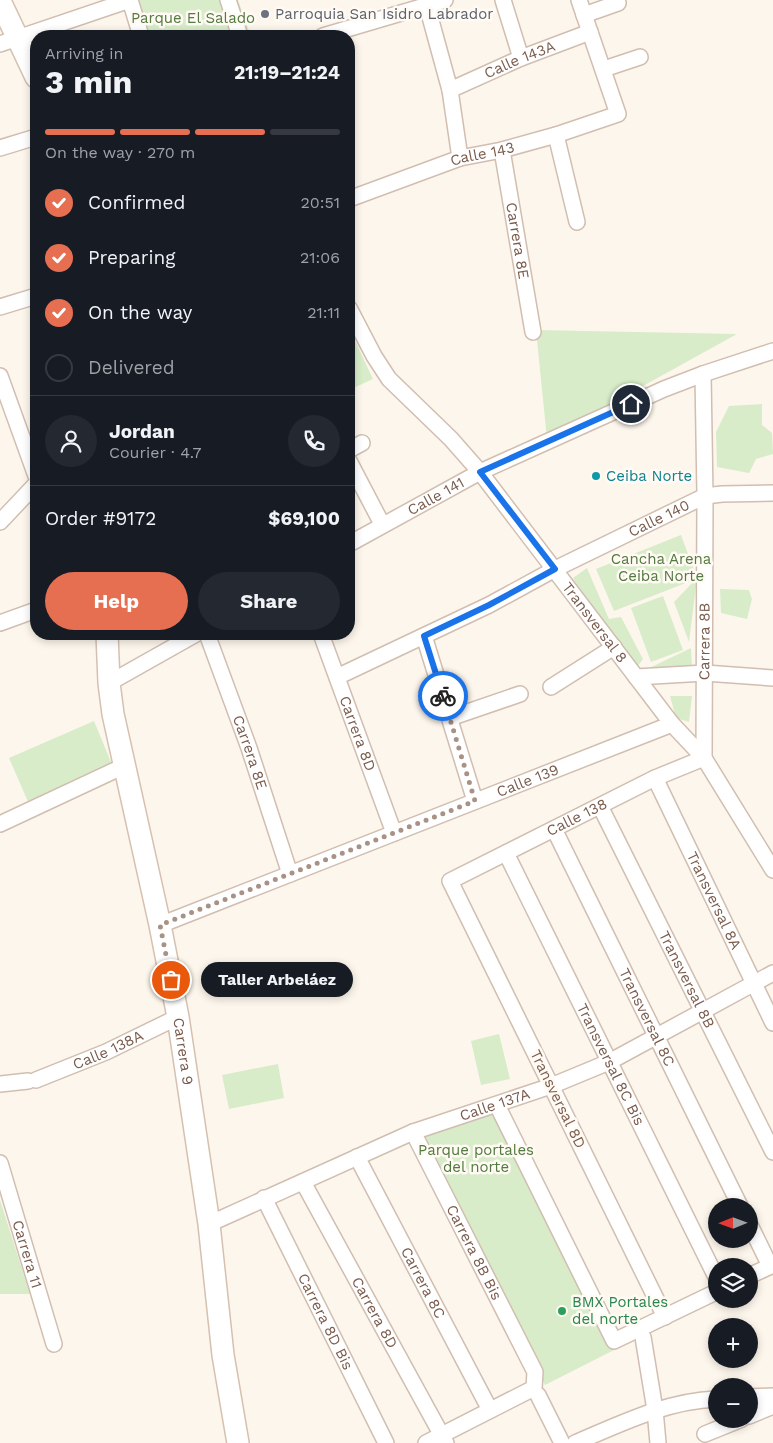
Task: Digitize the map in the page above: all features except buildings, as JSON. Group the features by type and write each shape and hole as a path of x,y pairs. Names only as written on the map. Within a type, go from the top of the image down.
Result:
{"street":[{"path":"41,30 130,0 139,30"},
{"path":"228,0 238,30"},
{"path":"344,30 445,0"},
{"path":"503,0 520,58"},
{"path":"579,0 604,69 640,57"},
{"path":"0,1 9,41 30,69"},
{"path":"584,15 618,3"},
{"path":"427,6 450,90 460,158"},
{"name":"Calle 143A","path":"450,90 520,58 590,32"},
{"path":"9,41 30,34"},
{"name":"Calle 143","path":"355,197 460,158 502,150 556,135 618,114 604,69"},
{"path":"556,135 577,222"},
{"path":"0,148 30,139"},
{"name":"Carrera 8E","path":"502,150 533,332"},
{"path":"0,307 30,298"},
{"name":"Transversal 8","path":"355,320 374,356 389,379 451,439 480,472 672,724 704,758 773,870"},
{"name":"Calle 141","path":"355,540 480,472 656,393 703,374 773,351"},
{"name":"Carrera 8B","path":"703,374 705,496 704,758"},
{"path":"0,376 30,459"},
{"path":"355,472 382,524"},
{"path":"0,522 30,490"},
{"name":"Calle 140","path":"337,677 489,605 555,569 705,496 773,493"},
{"path":"0,623 30,612"},
{"path":"424,636 475,801"},
{"name":"Carrera 9","path":"107,640 109,683 113,714 160,925 178,1018 209,1224 224,1355 238,1443"},
{"path":"109,683 185,640"},
{"name":"Carrera 8E","path":"209,640 249,748 290,874"},
{"name":"Carrera 8D","path":"323,640 394,833"},
{"path":"551,687 614,647"},
{"path":"636,677 705,672 773,678"},
{"path":"450,718 520,694"},
{"name":"Calle 139","path":"160,925 672,724"},
{"name":"Calle 138","path":"450,881 656,778 704,758"},
{"path":"0,824 124,766"},
{"name":"Transversal 8A","path":"656,778 773,1023"},
{"name":"Transversal 8B","path":"600,806 773,1152"},
{"name":"Transversal 8C","path":"554,829 736,1198"},
{"name":"Transversal 8C Bis","path":"506,854 708,1261"},
{"name":"Transversal 8D","path":"450,881 665,1317"},
{"name":"Calle 137A","path":"209,1224 414,1132 551,1086 609,1062 753,982 773,973"},
{"name":"Calle 138A","path":"0,1084 32,1080 106,1052 178,1018"},
{"path":"497,1105 614,1341 708,1296"},
{"name":"Carrera 8B Bis","path":"414,1132 535,1372 534,1388 490,1410"},
{"name":"Carrera 8C","path":"357,1157 490,1410"},
{"name":"Carrera 11","path":"0,1163 54,1344"},
{"name":"Carrera 8D","path":"303,1182 444,1439"},
{"name":"Carrera 8D Bis","path":"264,1198 386,1443"},
{"path":"758,1239 772,1265 758,1272"},
{"path":"644,1337 658,1443"},
{"path":"538,1395 562,1443"},
{"path":"758,1397 773,1396"},
{"path":"574,1443 655,1410 708,1400"},
{"path":"758,1412 773,1406"},
{"path":"426,1443 444,1439 490,1410"},
{"path":"705,1434 720,1428"}],"green space":[{"name":"Parque El Salado","path":"137,0 238,0 249,30 144,30"},
{"path":"536,330 737,334 547,439"},
{"path":"355,341 373,379 355,387"},
{"path":"762,404 762,425 772,433 773,454 756,459 749,473 717,467 716,432 729,406"},
{"name":"Cancha Arena Ceiba Norte","path":"681,535 697,578 689,642 674,602 696,579 614,611 596,569"},
{"path":"587,568 609,619 621,617 643,659 638,666 611,635 579,590 573,578"},
{"path":"720,589 749,590 752,599 747,619 721,613"},
{"path":"663,596 683,650 651,662 631,608"},
{"path":"691,648 692,668 641,672"},
{"path":"670,696 692,696 689,722 676,718"},
{"path":"94,721 113,767 29,804 9,758"},
{"path":"499,1034 510,1079 481,1085 471,1041"},
{"path":"278,1064 284,1098 229,1109 222,1075"},
{"name":"Parque portales del norte","path":"473,1115 500,1116 616,1349 545,1385 417,1132"},
{"path":"0,1200 30,1294 0,1294"}],"way so far":[{"path":"171,980 160,925 475,801 443,696"}],"place":[{"name":"Parroquia San Isidro Labrador","path":"265,14"},
{"name":"Ceiba Norte","path":"596,476"},
{"name":"Taller Arbeláez","path":"171,980"},
{"name":"BMX Portales del norte","path":"562,1311"}],"route":[{"path":"443,696 424,636 489,605 555,569 480,472 631,404"}]}
